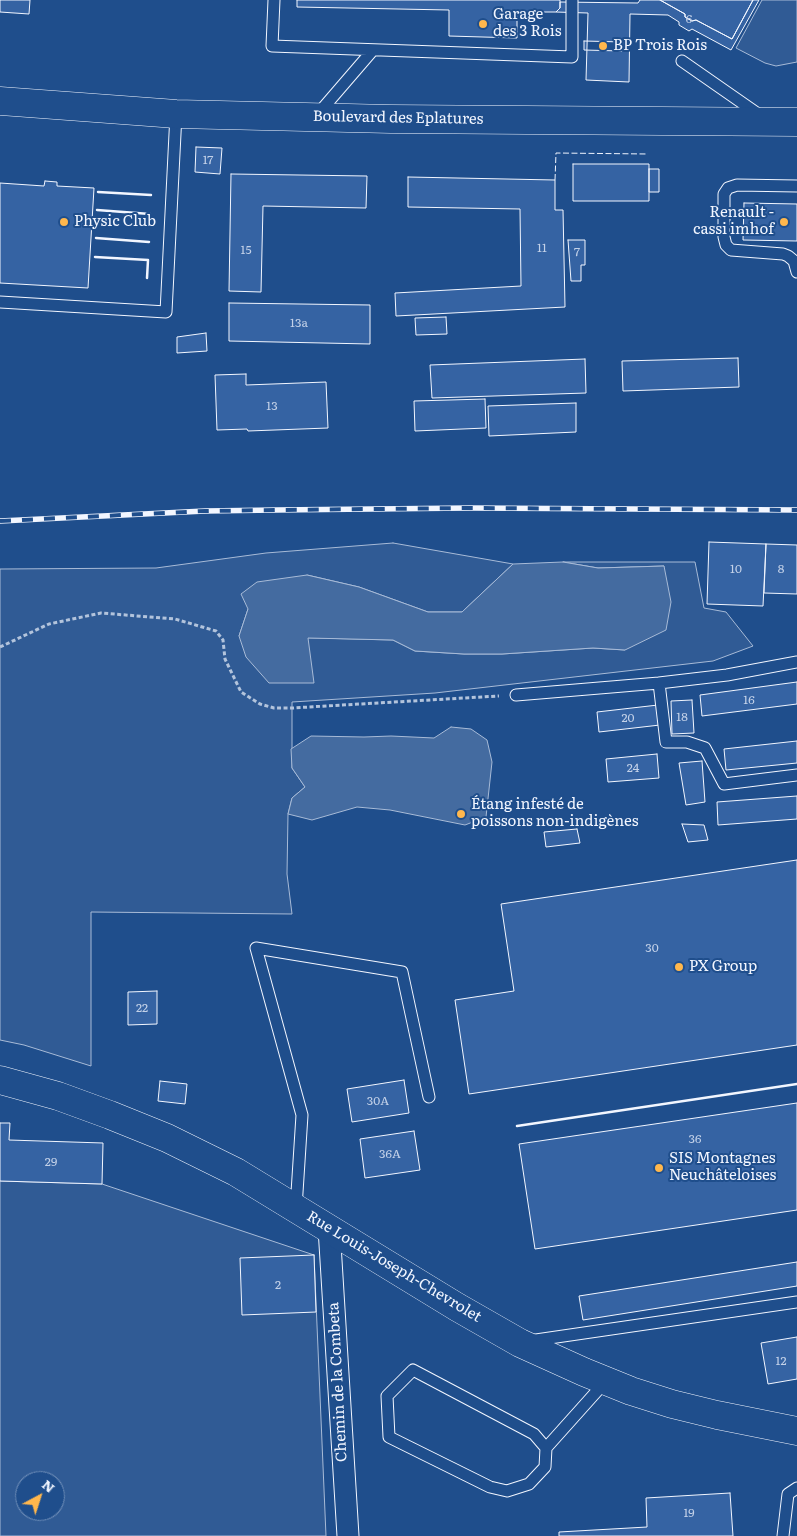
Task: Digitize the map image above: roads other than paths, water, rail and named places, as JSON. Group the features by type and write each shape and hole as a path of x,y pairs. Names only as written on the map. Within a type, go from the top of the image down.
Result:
{"main road":[{"name":"Boulevard des Eplatures","path":"0,101 176,114 797,122"},
{"name":"Rue Louis-Joseph-Chevrolet","path":"0,1080 58,1096 110,1115 167,1138 236,1172 520,1343 606,1381 672,1404 797,1431"}],"street":[{"name":"Chemin de la Combeta","path":"329,1228 348,1536"}],"lane":[{"path":"274,0 272,46 572,57 572,0"},
{"path":"315,117 372,50"},
{"path":"682,61 768,122"},
{"path":"0,302 166,312 176,114"},
{"path":"797,186 737,185 728,188 724,194 726,245 731,250 738,252 783,254 794,261 797,272"},
{"path":"516,695 659,683 727,675 797,662"},
{"path":"659,683 666,742 687,742 705,748 724,784 797,775"},
{"path":"296,1208 302,1115 256,948 402,972 429,1097"},
{"path":"520,1343 797,1302"},
{"path":"546,1448 534,1434 413,1370 387,1396 389,1437 490,1486 507,1491 529,1484 544,1467 546,1448 606,1381"},
{"path":"783,1536 788,1494 797,1488"}],"railway":[{"path":"0,521 205,511 276,510 470,508 797,510"}],"place":[{"name":"Garage des 3 Rois","path":"483,24"},
{"name":"BP Trois Rois","path":"603,46"},
{"name":"Physic Club","path":"64,222"},
{"name":"Renault - cassi imhof","path":"784,222"},
{"name":"Étang infesté de poissons non-indigènes","path":"461,814"},
{"name":"PX Group","path":"679,967"},
{"name":"SIS Montagnes Neuchâteloises","path":"659,1168"}]}
